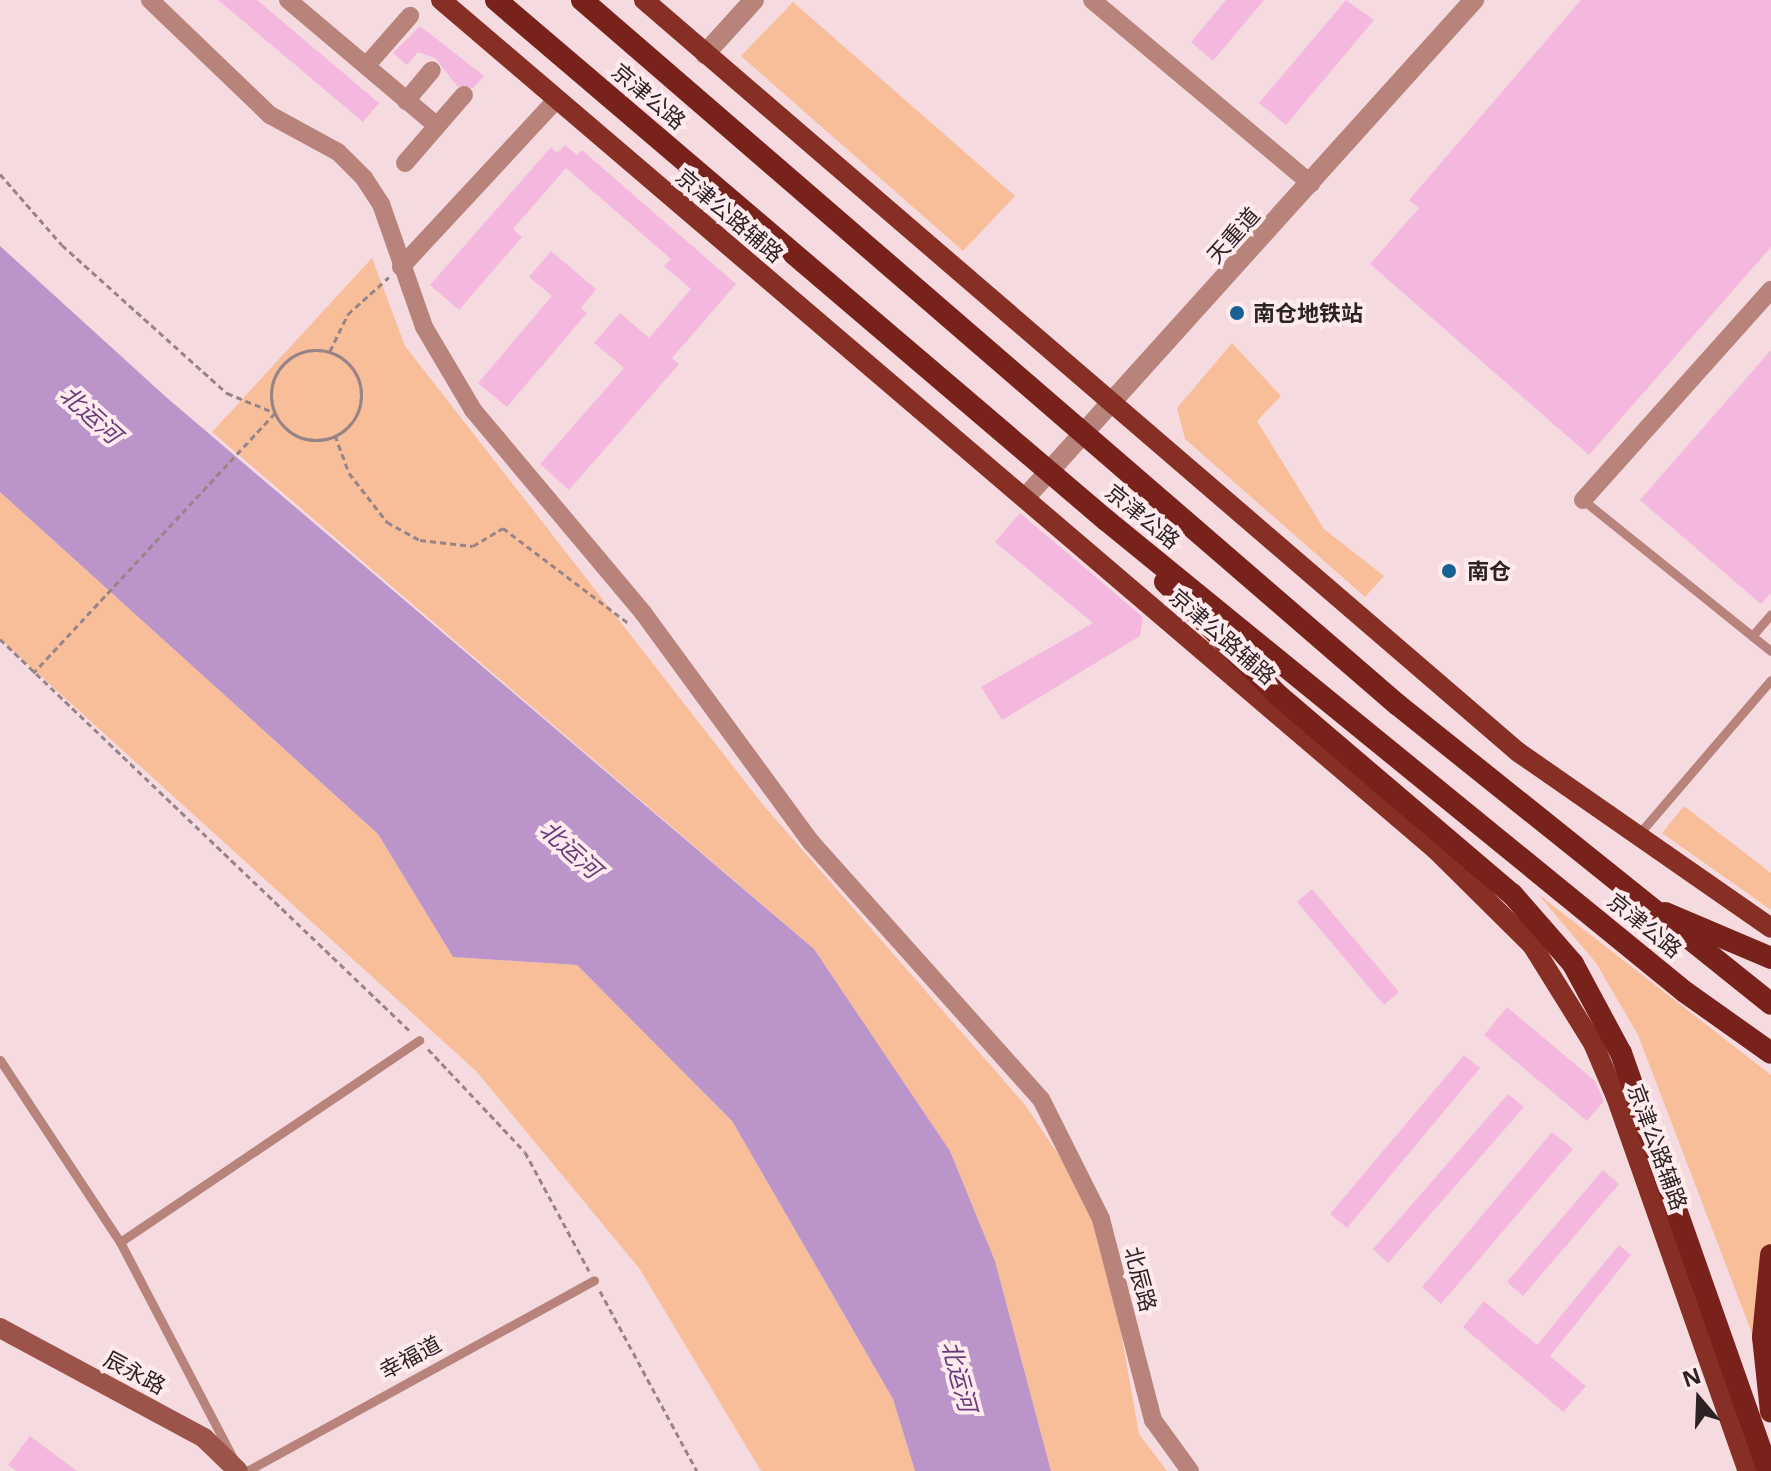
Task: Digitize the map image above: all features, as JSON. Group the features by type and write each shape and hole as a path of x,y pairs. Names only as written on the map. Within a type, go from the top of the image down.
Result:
{"highway":[{"name":"京津公路","path":"496,0 1106,520 1685,992 1771,1053"},
{"name":"京津公路","path":"582,0 1085,436 1635,901 1771,1004"},
{"path":"1106,520 1279,696 1484,867 1554,937 1607,1023 1768,1471"},
{"path":"1635,901 1771,958"},
{"path":"1771,1255 1763,1337 1771,1412"}],"main road":[{"name":"京津公路辅路","path":"441,0 1435,849 1532,945 1605,1070 1748,1471"},
{"path":"644,0 1111,407 1518,752 1636,838 1771,928"},
{"name":"辰永路","path":"0,1331 184,1430 238,1471"}],"street":[{"name":"北辰路","path":"150,0 270,115 338,152 364,178 381,204 424,327 473,410 655,629 811,842 1041,1099 1101,1219 1153,1420 1190,1471"},
{"path":"705,54 754,0"},
{"path":"1092,0 1311,184"},
{"name":"天重道","path":"1025,498 1085,436 1474,0"},
{"path":"300,4 366,66 437,126"},
{"path":"366,66 410,16"},
{"path":"406,101 432,70"},
{"path":"405,163 464,95"},
{"path":"401,267 557,99"},
{"path":"1583,500 1771,290"}],"lane":[{"path":"1583,500 1771,651"},
{"path":"1752,636 1771,614"},
{"path":"1636,838 1771,680"},
{"path":"120,1242 419,1040"},
{"path":"0,1060 120,1242 238,1471"},
{"name":"幸福道","path":"238,1471 594,1280"}],"path":[{"path":"0,174 62,245 227,393 275,413 295,435 335,435 351,424 362,396 353,368 330,351 301,352 278,370 275,413 33,673"},
{"path":"330,351 348,314 401,267"},
{"path":"335,435 349,473 387,522 420,540 473,546 503,528 622,622 655,629"},
{"path":"0,639 419,1040 525,1152 697,1471"}],"shaded area":[{"path":"793,2 1015,196 963,251 741,56"},
{"path":"372,258 405,346 764,806 1026,1106 1101,1219 1139,1434 1167,1471 1051,1471 995,1261 950,1151 814,949 212,432"},
{"path":"1232,343 1281,396 1257,421 1324,529 1384,576 1365,597 1185,439 1177,408"},
{"path":"0,492 378,834 453,957 577,965 732,1121 893,1399 915,1471 761,1471 639,1268 476,1071 0,639"},
{"path":"1684,806 1771,873 1771,910 1662,833"},
{"path":"1538,894 1771,1075 1771,1383 1638,1035 1596,963"}],"water":[{"name":"北运河","path":"0,246 166,397 814,949 950,1151 995,1261 1051,1471 915,1471 893,1399 732,1121 577,965 453,957 378,834 0,492"}],"building":[{"path":"218,0 257,0 379,103 363,122"},
{"path":"1226,0 1264,0 1213,61 1191,42"},
{"path":"1346,0 1374,20 1286,125 1259,103"},
{"path":"1581,0 1771,0 1771,247 1589,455 1370,264 1419,208 1409,200"},
{"path":"420,26 484,76 473,88 457,86 435,58 418,52 407,65 393,53"},
{"path":"565,145 577,155 582,150 736,284 672,358 679,364 569,490 540,464 624,368 594,343 620,313 649,338 691,289 664,266 671,259 566,168 513,229 522,237 459,310 430,285 551,147 557,153"},
{"path":"551,251 596,289 581,308 587,313 507,407 478,383 552,296 529,277"},
{"path":"1771,350 1771,593 1761,604 1640,500"},
{"path":"1020,513 1143,617 1140,636 1002,720 981,687 1093,623 995,542"},
{"path":"1312,889 1399,992 1384,1005 1297,902"},
{"path":"1507,1007 1595,1081 1604,1101 1587,1121 1484,1035"},
{"path":"1464,1055 1480,1068 1347,1228 1330,1214"},
{"path":"1508,1094 1524,1107 1388,1263 1373,1249"},
{"path":"1552,1132 1573,1149 1441,1304 1422,1287"},
{"path":"1603,1170 1619,1184 1523,1296 1507,1282"},
{"path":"1619,1245 1631,1255 1550,1356 1586,1386 1563,1412 1463,1327 1484,1301 1537,1345"},
{"path":"30,1436 77,1471 17,1471 8,1465"}],"place":[{"name":"南仓地铁站","path":"1237,313"},
{"name":"南仓","path":"1449,571"}]}
